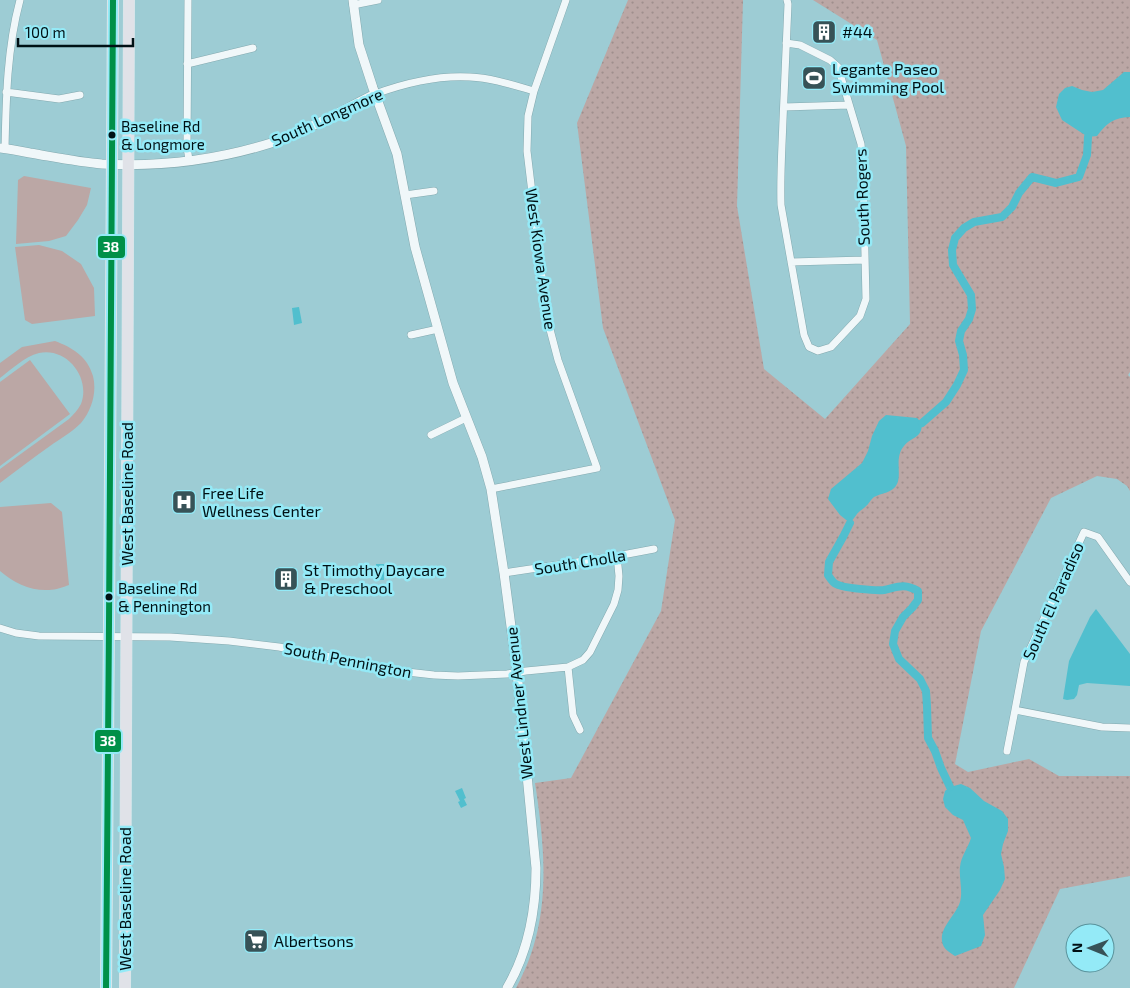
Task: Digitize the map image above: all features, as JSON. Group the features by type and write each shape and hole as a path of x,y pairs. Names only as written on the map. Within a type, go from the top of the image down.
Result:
{"main road":[{"name":"West Baseline Road","path":"106,988 113,0"},
{"name":"West Baseline Road","path":"125,988 129,0"}],"street":[{"path":"2,149 10,52 20,0"},
{"path":"188,0 187,147 189,160"},
{"path":"353,2 378,0"},
{"name":"West Kiowa Avenue","path":"491,489 597,468 558,360 547,318 527,151 528,116 534,90 566,0"},
{"name":"South Rogers","path":"786,0 788,4 786,43 781,205 804,335 809,347 818,351 831,347 860,316 866,300 861,144 838,67 830,60 800,45 786,43"},
{"name":"West Lindner Avenue","path":"353,2 359,45 397,154 416,246 453,383 482,457 491,489 517,672 535,850 535,900 528,934 518,966 507,988"},
{"path":"187,64 253,48"},
{"name":"South Longmore","path":"2,149 75,161 112,164 160,164 232,153 273,142 315,124 375,94 406,84 440,78 470,77 500,81 534,90"},
{"path":"6,92 60,99 80,95"},
{"path":"784,107 849,105"},
{"path":"405,195 434,190"},
{"name":"South Rogers","path":"791,262 864,260"},
{"path":"411,336 438,329"},
{"path":"430,435 466,418"},
{"name":"South El Paradiso","path":"1007,751 1024,662 1084,532 1098,537 1130,582"},
{"name":"South Cholla","path":"504,574 618,556 654,548"},
{"name":"South Pennington","path":"0,628 16,633 39,636 194,638 270,646 311,652 407,672 434,675 458,676 568,667 583,660 590,652 614,604 618,590 618,556"},
{"path":"568,667 574,714 580,730"},
{"path":"1015,710 1102,727 1130,728"}],"shaded area":[{"path":"628,0 743,0 737,206 764,369 825,419 910,324 906,146 877,40 813,0 1130,0 1130,372 1128,375 1130,377 1130,491 1127,486 1117,479 1097,476 1051,498 981,631 955,764 968,772 1029,759 1059,776 1130,776 1130,876 1060,889 1014,988 516,988 528,963 536,939 541,913 543,888 542,836 535,783 571,778 661,611 675,520 603,328 577,123"},
{"path":"24,176 91,188 87,205 66,236 49,241 16,244 18,180"},
{"path":"39,245 62,251 81,264 94,288 95,316 32,324 25,320 15,247"},
{"path":"55,341 68,347 87,363 94,382 91,407 81,423 0,483 0,469 69,419 81,404 83,384 79,375 74,366 59,355 49,352 28,357 0,378 0,363 22,347"},
{"path":"30,360 70,414 0,466 0,382"},
{"path":"51,503 62,512 69,585 52,590 29,588 17,583 0,571 0,507"}],"water":[{"path":"1124,72 1130,72 1130,117 1115,120 1107,125 1097,136 1088,137 1062,120 1056,107 1059,94 1065,88 1072,86 1092,92 1103,90"},
{"path":"299,307 302,323 294,325 292,308"},
{"path":"886,415 917,418 922,423 922,428 918,435 901,450 899,455 899,475 895,487 874,497 850,523 840,515 828,499 831,489 862,463 879,421"},
{"path":"376,564 384,564 384,580 376,580"},
{"path":"1096,609 1130,654 1130,686 1087,683 1079,685 1074,699 1063,699 1069,661 1090,617"},
{"path":"961,784 970,788 984,801 1002,811 1008,819 1008,831 1001,854 1005,879 983,915 985,935 981,946 955,956 944,946 942,936 960,902 961,863 971,838 963,820 953,815 945,807 943,799 945,791 950,787"},
{"path":"462,788 467,805 461,808 455,791"}],"waterway":[{"path":"922,423 946,402 964,370 963,355 959,341 961,331 969,319 972,309 971,295 953,265 952,250 955,238 964,228 974,222 1002,217 1012,207 1019,193 1032,177 1056,183 1079,177 1087,155 1088,137"},
{"path":"850,523 829,562 828,575 834,583 874,590 905,586 918,591 918,600 903,617 895,631 893,644 899,659 920,679 926,691 928,738 950,787"}],"transit line":[{"name":"38","path":"106,988 113,0"}],"place":[{"name":"#44","path":"824,32"},
{"name":"Legante Paseo Swimming Pool","path":"814,78"},
{"name":"Baseline Rd & Longmore","path":"112,135"},
{"name":"Free Life Wellness Center","path":"184,502"},
{"name":"St Timothy Daycare & Preschool","path":"286,579"},
{"name":"Baseline Rd & Pennington","path":"109,597"},
{"name":"Albertsons","path":"256,941"}]}
